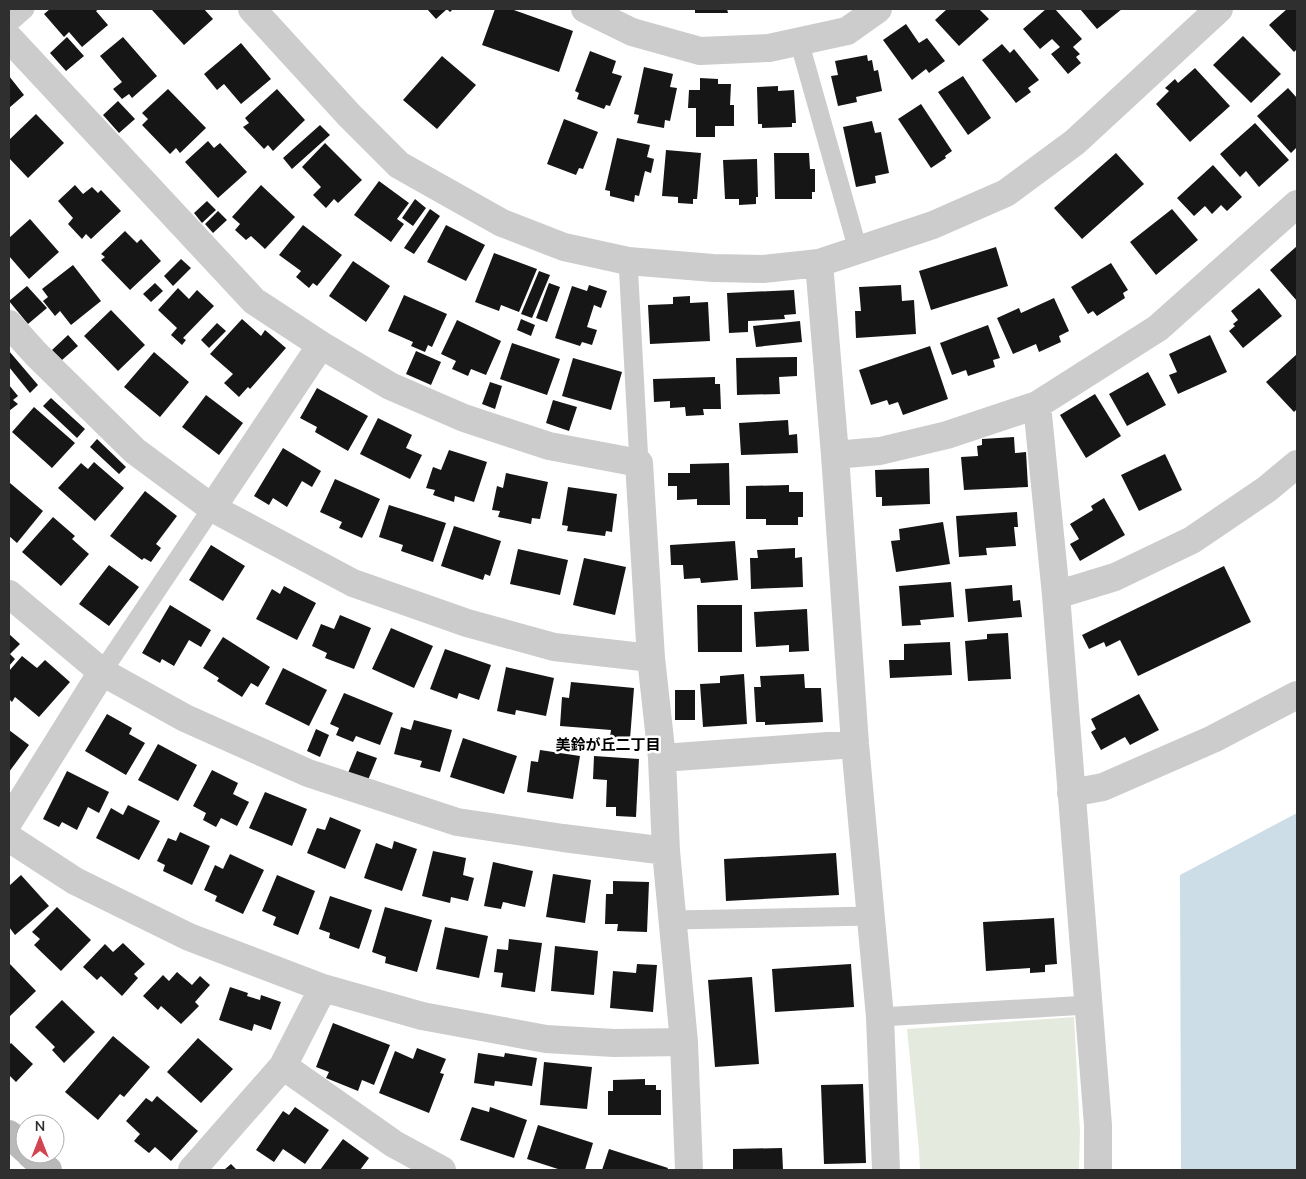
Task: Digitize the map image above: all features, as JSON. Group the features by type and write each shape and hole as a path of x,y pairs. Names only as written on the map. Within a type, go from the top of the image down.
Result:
{"street":[{"path":"252,9 349,115 399,164 502,223 564,247 628,261 738,269 763,269 819,264 933,225 1006,193 1075,142 1220,9"},
{"path":"585,9 632,32 700,51 769,48 847,31 878,9"},
{"path":"9,38 254,301 320,345 390,386 464,418 549,446 639,463 651,658 662,758 666,851 684,1042 689,1170"},
{"path":"835,456 880,451 947,435 1037,405 1158,328 1297,204"},
{"path":"819,264 835,456 855,744 880,1018 886,1170"},
{"path":"9,324 36,354 135,451 212,508 353,584 467,623 554,647 651,658"},
{"path":"212,508 320,345"},
{"path":"1037,405 1056,595 1098,1125 1098,1170"},
{"path":"1056,595 1115,577 1192,540 1266,489 1297,464"},
{"path":"9,594 102,672 185,718 308,773 457,822 666,851"},
{"path":"9,821 102,672"},
{"path":"1071,793 1103,787 1204,743 1297,695"},
{"path":"662,758 855,744"},
{"path":"9,838 75,881 189,937 323,988 422,1016 546,1039 614,1043 684,1042"},
{"path":"192,1170 283,1066 323,988"},
{"path":"283,1066 394,1144 442,1170"}],"lane":[{"path":"9,23 25,9"},
{"path":"799,41 858,250"},
{"path":"628,261 639,463"},
{"path":"102,672 212,508"},
{"path":"673,920 871,916"},
{"path":"880,1018 1088,1004"}],"shaded area":[{"path":"1074,1017 1080,1132 1079,1170 920,1170 907,1029"}],"water":[{"path":"1297,813 1297,1170 1181,1170 1180,875"}],"building":[{"path":"50,9 99,9 96,11 108,25 82,47 69,32 64,37 44,14"},
{"path":"153,9 204,9 213,19 184,45"},
{"path":"427,9 447,9 436,19"},
{"path":"495,9 511,9 573,31 559,72 482,45"},
{"path":"695,9 727,9 728,13 695,13"},
{"path":"947,9 979,9 989,19 959,46 935,20"},
{"path":"1046,9 1055,9 1082,39 1073,47 1080,54 1076,57 1081,63 1068,74 1051,54 1060,47 1052,39 1040,49 1023,29"},
{"path":"1080,9 1122,9 1097,29"},
{"path":"1287,9 1297,9 1297,49 1294,52 1269,25"},
{"path":"906,24 919,43 927,38 945,61 929,73 926,69 912,80 883,40"},
{"path":"1243,36 1281,74 1251,103 1213,65"},
{"path":"67,37 84,56 66,71 50,53"},
{"path":"123,37 157,76 132,98 129,94 122,99 113,89 122,82 100,56"},
{"path":"241,43 271,79 241,104 224,84 217,90 204,74"},
{"path":"1002,44 1010,53 1014,49 1039,80 1028,88 1031,92 1016,103 982,60"},
{"path":"590,51 616,61 612,73 622,76 610,106 606,105 604,109 577,99 579,93 575,91"},
{"path":"867,55 868,61 872,60 874,71 878,70 882,91 856,97 857,102 838,106 831,76 838,75 835,61"},
{"path":"442,56 476,85 437,129 403,100"},
{"path":"644,67 673,74 670,87 677,88 670,121 665,120 664,128 637,123 639,115 634,114"},
{"path":"1195,68 1230,106 1190,142 1156,104 1169,91 1165,88 1175,79 1178,83"},
{"path":"9,76 24,95 9,108"},
{"path":"963,76 991,118 968,135 938,92"},
{"path":"700,78 718,79 718,84 731,84 730,105 734,105 734,126 715,126 715,137 696,137 696,108 688,108 689,90 700,90"},
{"path":"778,86 778,91 794,90 796,123 792,123 792,127 762,128 762,124 758,124 757,87"},
{"path":"1288,88 1297,98 1297,147 1291,153 1257,116"},
{"path":"168,89 206,128 180,153 176,148 170,154 142,125 148,119 142,113"},
{"path":"277,89 305,120 273,151 268,145 264,149 243,127 249,123 245,118"},
{"path":"118,101 135,119 119,133 103,115"},
{"path":"921,104 952,151 945,156 946,158 931,168 898,119"},
{"path":"36,114 64,143 28,178 9,158 9,140"},
{"path":"564,119 598,132 583,169 579,168 576,175 547,164"},
{"path":"872,121 875,133 881,132 889,173 875,176 876,183 856,187 843,127"},
{"path":"1255,123 1289,160 1259,187 1246,171 1240,177 1220,154"},
{"path":"320,125 330,135 292,169 283,158"},
{"path":"617,138 650,145 647,157 654,159 651,173 645,171 639,196 635,195 634,202 610,196 610,191 605,190"},
{"path":"208,141 214,148 220,143 247,172 218,198 185,162"},
{"path":"325,143 362,180 338,203 334,199 326,208 313,195 321,187 302,167"},
{"path":"666,150 701,153 697,199 693,199 693,204 678,203 678,197 662,196"},
{"path":"774,153 809,153 810,169 815,169 815,192 812,192 812,199 775,199"},
{"path":"1116,153 1144,184 1082,239 1054,208"},
{"path":"757,159 758,197 756,197 756,204 739,205 739,199 725,199 723,160"},
{"path":"1213,165 1242,197 1227,211 1221,205 1212,214 1205,206 1194,216 1177,198"},
{"path":"379,181 409,203 397,219 404,224 391,242 354,215"},
{"path":"75,185 83,194 92,187 98,193 101,190 121,211 91,239 86,234 82,239 68,224 73,218 58,201"},
{"path":"261,185 295,217 265,249 251,236 246,240 235,230 240,224 232,217"},
{"path":"415,199 426,208 413,226 402,218"},
{"path":"207,201 216,210 202,223 194,213"},
{"path":"430,209 440,216 414,254 404,248"},
{"path":"1172,209 1198,240 1156,275 1130,242"},
{"path":"218,211 227,220 213,233 205,224"},
{"path":"30,219 59,252 29,279 9,256 9,238"},
{"path":"303,225 342,255 317,286 313,283 309,288 296,277 301,271 279,255"},
{"path":"446,225 485,245 466,281 427,262"},
{"path":"125,231 137,243 141,239 161,261 130,290 101,260 105,257 101,254"},
{"path":"1297,246 1297,301 1270,270"},
{"path":"996,247 1008,286 931,310 919,271"},
{"path":"494,253 537,269 519,312 501,305 499,311 475,302"},
{"path":"181,259 191,268 173,286 164,276"},
{"path":"353,261 390,286 366,322 329,296"},
{"path":"1111,263 1128,290 1123,293 1125,298 1097,316 1093,311 1088,314 1071,287"},
{"path":"73,265 101,301 71,325 60,311 55,316 43,301 48,297 42,289"},
{"path":"539,271 550,275 532,318 521,314"},
{"path":"155,283 163,291 151,302 143,294"},
{"path":"549,283 560,287 547,322 536,318"},
{"path":"589,285 607,291 601,308 594,305 587,327 597,330 592,345 582,342 580,346 555,338 572,286 587,291"},
{"path":"901,285 902,301 914,300 916,334 856,338 855,311 861,311 859,287"},
{"path":"27,286 47,308 28,324 9,301"},
{"path":"178,288 189,299 197,290 214,306 183,338 186,340 182,345 171,335 177,328 158,310"},
{"path":"1259,288 1282,316 1243,348 1229,331 1238,320 1231,311"},
{"path":"794,290 796,314 784,315 785,319 748,321 748,332 729,333 727,293"},
{"path":"404,295 447,314 432,347 428,345 425,352 411,346 413,342 388,331"},
{"path":"690,296 690,303 708,302 710,341 650,344 648,305 673,304 673,297"},
{"path":"1054,298 1069,331 1059,336 1061,342 1039,352 1036,344 1013,354 997,318 1019,308 1021,313"},
{"path":"111,310 145,345 118,371 84,336"},
{"path":"242,319 261,336 265,330 286,348 250,389 248,387 239,397 224,383 233,374 210,354"},
{"path":"521,319 535,325 531,336 517,330"},
{"path":"457,320 501,341 486,375 471,369 468,376 452,369 456,361 441,354"},
{"path":"800,321 802,342 756,347 753,326"},
{"path":"217,323 226,331 209,348 201,340"},
{"path":"988,325 1000,358 993,360 995,367 968,376 966,370 952,375 940,343"},
{"path":"68,335 78,346 62,360 52,350"},
{"path":"1210,335 1227,372 1178,394 1169,375 1177,372 1169,354"},
{"path":"512,343 560,359 547,395 500,379"},
{"path":"930,346 948,399 903,415 898,402 889,405 887,400 871,405 859,370"},
{"path":"9,351 38,385 30,393 9,367"},
{"path":"416,351 441,362 431,385 406,374"},
{"path":"154,352 189,382 160,417 124,387"},
{"path":"1297,354 1297,409 1294,412 1266,382"},
{"path":"797,357 797,376 779,377 780,394 737,395 736,358"},
{"path":"573,358 622,372 611,410 562,396"},
{"path":"1148,372 1166,405 1127,426 1109,394"},
{"path":"715,377 715,384 720,384 721,409 703,409 704,415 686,416 685,407 670,408 670,401 654,402 653,379"},
{"path":"490,382 502,386 495,409 482,404"},
{"path":"9,385 18,396 13,400 18,404 9,411"},
{"path":"317,388 368,416 348,451 315,432 317,427 300,418"},
{"path":"1095,394 1121,436 1086,458 1060,415"},
{"path":"206,395 243,423 219,455 182,427"},
{"path":"51,398 85,429 77,438 43,406"},
{"path":"553,400 577,407 569,431 546,423"},
{"path":"34,407 75,443 52,468 12,432"},
{"path":"378,418 412,435 406,448 422,455 410,479 360,454"},
{"path":"788,420 789,435 797,434 798,453 741,455 739,423"},
{"path":"1014,437 1015,453 1026,452 1028,487 964,490 961,457 978,456 977,446 982,445 982,439"},
{"path":"97,439 126,467 119,474 90,447"},
{"path":"283,448 321,471 312,487 302,481 287,507 273,498 269,505 254,496"},
{"path":"449,450 487,462 474,502 455,496 454,502 433,495 435,490 426,488 433,467 441,470"},
{"path":"1165,454 1182,490 1139,511 1121,475"},
{"path":"94,462 124,488 95,521 58,488 81,463 88,469"},
{"path":"729,463 730,505 697,505 697,499 677,500 677,486 668,486 668,473 690,473 690,464"},
{"path":"929,468 930,504 882,506 882,497 876,497 875,470"},
{"path":"506,473 548,482 540,519 532,518 531,524 498,517 500,511 492,510 497,486 503,488"},
{"path":"335,479 380,499 362,538 339,528 342,522 320,512"},
{"path":"10,483 43,511 17,543 9,536"},
{"path":"789,485 789,492 803,492 803,517 798,517 798,525 766,525 766,519 746,519 746,486"},
{"path":"568,487 617,494 612,532 606,531 605,536 567,531 568,526 562,525"},
{"path":"145,491 177,516 156,544 161,548 151,562 144,558 142,560 110,536"},
{"path":"1104,498 1125,535 1080,561 1070,544 1079,539 1070,524 1093,510 1091,506"},
{"path":"389,505 446,523 433,562 401,551 403,545 379,537"},
{"path":"1017,512 1018,527 1014,527 1016,546 986,548 987,555 959,557 956,516"},
{"path":"53,517 75,536 72,539 89,554 61,586 22,552"},
{"path":"943,522 950,564 896,572 891,541 900,540 899,529"},
{"path":"454,526 501,541 490,576 485,574 483,580 441,566"},
{"path":"735,541 738,580 701,583 700,578 684,579 683,565 671,565 670,545"},
{"path":"211,545 245,566 223,601 189,580"},
{"path":"795,548 795,558 802,557 803,587 751,589 750,558 758,558 757,550"},
{"path":"518,549 568,560 560,595 510,584"},
{"path":"584,558 626,567 615,615 573,605"},
{"path":"109,565 139,587 109,626 79,604"},
{"path":"1224,566 1251,622 1138,676 1120,640 1106,647 1104,642 1089,649 1082,635"},
{"path":"951,582 954,617 920,620 921,625 902,626 899,586"},
{"path":"1012,585 1013,601 1020,600 1022,617 968,622 965,589"},
{"path":"284,586 316,603 297,640 256,619 272,589 280,594"},
{"path":"170,605 211,630 201,647 189,640 174,666 162,659 160,663 142,653"},
{"path":"697,605 742,605 742,652 698,652"},
{"path":"807,609 809,651 789,652 789,645 756,647 754,612"},
{"path":"340,615 371,628 354,669 325,658 327,653 312,646 321,624 334,629"},
{"path":"391,628 433,646 414,688 372,669"},
{"path":"1008,633 1011,679 968,681 965,641 987,639 987,634"},
{"path":"9,634 20,644 10,654 15,659 9,666"},
{"path":"223,637 270,667 258,687 251,683 242,697 217,681 219,678 203,668"},
{"path":"950,642 952,675 890,678 889,660 904,660 904,644"},
{"path":"445,649 491,665 479,700 459,693 457,699 430,689"},
{"path":"22,656 37,668 45,660 70,682 39,717 15,697 12,702 9,699 9,671"},
{"path":"506,667 554,678 546,716 516,710 515,715 497,711"},
{"path":"283,668 327,690 309,726 265,704"},
{"path":"744,674 747,724 703,727 700,684 720,683 720,676"},
{"path":"804,674 805,688 821,688 823,722 765,725 765,722 756,722 754,687 761,687 760,676"},
{"path":"571,682 634,688 630,739 610,737 611,730 560,726 562,697 569,698"},
{"path":"675,690 695,690 695,720 675,720"},
{"path":"344,693 393,713 380,745 356,736 353,742 336,735 339,728 330,724"},
{"path":"1139,694 1159,730 1130,745 1125,737 1101,750 1091,732 1096,729 1091,719"},
{"path":"107,714 132,728 129,734 145,743 126,775 85,751"},
{"path":"414,720 452,730 440,772 420,767 422,761 394,754 401,727 411,730"},
{"path":"316,729 329,735 320,757 307,751"},
{"path":"9,730 29,745 9,772"},
{"path":"463,738 517,756 504,794 450,777"},
{"path":"158,744 197,765 178,801 138,780"},
{"path":"540,750 580,756 573,799 527,792 531,761 538,762"},
{"path":"357,751 377,758 368,780 348,773"},
{"path":"594,756 639,759 636,817 616,816 616,807 606,807 607,780 593,779"},
{"path":"212,770 238,783 233,794 249,802 237,826 221,818 216,827 203,820 206,813 193,806"},
{"path":"67,771 109,792 99,813 88,807 77,830 62,822 59,827 43,819"},
{"path":"265,792 307,809 292,846 249,828"},
{"path":"128,805 160,821 139,860 96,838 111,808 123,815"},
{"path":"330,817 361,830 345,869 307,853 317,828 325,830"},
{"path":"180,832 210,846 192,885 163,871 165,865 157,861 168,838 176,841"},
{"path":"394,841 417,849 402,891 364,878 376,843 392,849"},
{"path":"433,851 466,858 463,875 474,878 468,901 451,897 450,903 422,896"},
{"path":"836,853 839,895 726,901 724,859"},
{"path":"230,854 264,870 243,914 215,901 217,896 204,890 215,865 223,869"},
{"path":"493,862 533,871 525,907 503,902 501,909 484,906"},
{"path":"553,874 591,880 585,923 546,917"},
{"path":"21,875 49,906 15,935 9,927 9,886"},
{"path":"277,875 315,891 298,935 273,925 276,917 262,911"},
{"path":"613,881 649,882 647,932 617,931 618,924 605,924 606,894 613,894"},
{"path":"330,896 372,910 359,949 329,938 330,933 319,929"},
{"path":"57,907 91,940 61,971 34,945 40,939 32,932"},
{"path":"385,907 432,920 417,972 385,963 386,957 372,952"},
{"path":"1054,918 1057,964 1045,965 1045,972 1030,973 1030,968 986,971 983,922"},
{"path":"445,927 488,936 479,978 436,969"},
{"path":"509,939 542,943 535,992 501,987 503,973 494,972 497,949 508,950"},
{"path":"123,943 145,964 134,974 138,978 122,996 101,976 97,980 83,967 105,944 113,952"},
{"path":"555,946 598,951 594,995 551,991"},
{"path":"9,963 36,991 9,1017"},
{"path":"637,964 657,965 653,1012 610,1008 613,971 636,973"},
{"path":"851,964 854,1007 775,1012 772,969"},
{"path":"177,972 192,985 200,976 210,985 195,1002 199,1006 181,1024 161,1006 158,1010 143,996 163,975 169,981"},
{"path":"752,977 759,1064 715,1067 708,980"},
{"path":"230,987 248,993 247,996 260,1000 261,995 281,1002 271,1030 254,1024 252,1031 219,1020"},
{"path":"62,1000 95,1032 64,1063 52,1050 55,1047 35,1027"},
{"path":"333,1023 390,1045 374,1085 362,1080 358,1091 326,1078 329,1072 316,1067"},
{"path":"113,1036 150,1067 124,1097 120,1094 98,1120 65,1092"},
{"path":"198,1038 233,1069 201,1103 167,1072"},
{"path":"11,1043 33,1064 16,1082 9,1075 9,1045"},
{"path":"417,1048 446,1059 440,1073 444,1074 429,1113 379,1093 395,1051 413,1059"},
{"path":"478,1053 504,1057 505,1053 537,1058 532,1086 495,1081 494,1086 474,1083"},
{"path":"544,1062 592,1067 587,1109 540,1105"},
{"path":"645,1079 645,1085 656,1085 656,1090 661,1090 661,1115 608,1115 608,1091 613,1091 613,1080"},
{"path":"863,1084 866,1163 824,1164 821,1085"},
{"path":"157,1096 198,1131 171,1161 155,1147 149,1153 134,1141 140,1134 126,1121 146,1098 152,1102"},
{"path":"295,1107 329,1130 305,1164 283,1149 274,1162 256,1150 283,1111 289,1115"},
{"path":"472,1107 489,1112 490,1107 527,1120 514,1158 460,1140"},
{"path":"538,1125 593,1143 585,1170 561,1170 527,1159"},
{"path":"343,1139 369,1158 360,1170 320,1170"},
{"path":"782,1148 783,1170 733,1170 733,1149"},
{"path":"609,1149 668,1168 667,1170 602,1170"},
{"path":"231,1164 237,1170 224,1170"}],"district":[{"name":"美鈴が丘二丁目","path":"608,745"}]}
